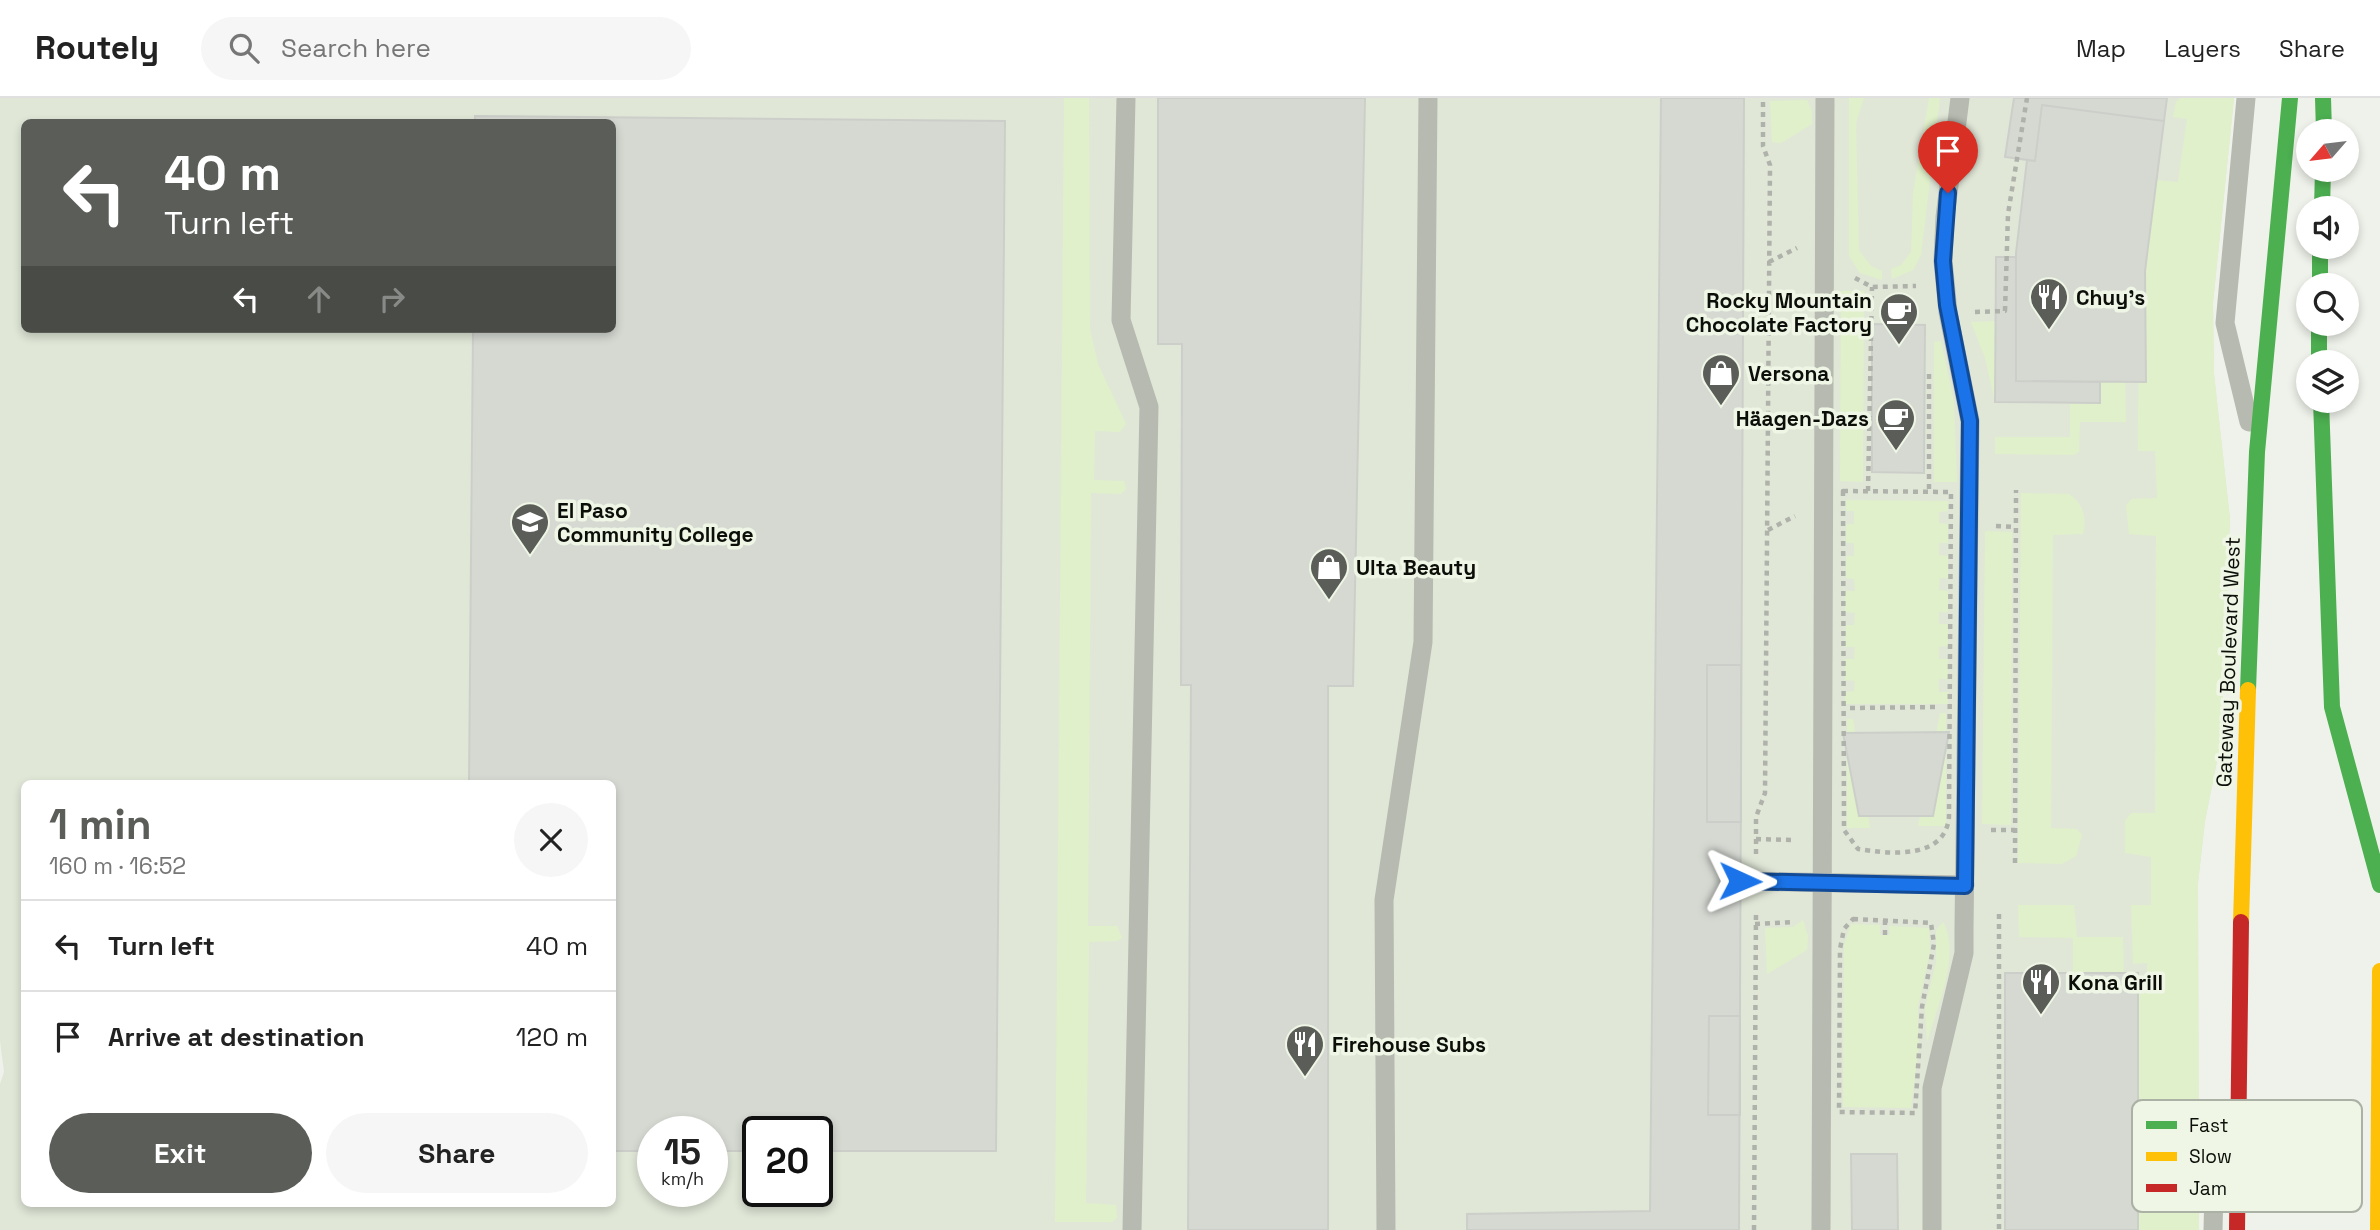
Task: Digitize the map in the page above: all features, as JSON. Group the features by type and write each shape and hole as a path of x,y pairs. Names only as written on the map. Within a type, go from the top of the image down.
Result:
{"main road":[{"name":"Gateway Boulevard West","path":"2238,1100 2243,832 2257,452 2290,98"},
{"path":"2323,98 2324,119"},
{"path":"2321,413 2332,708 2380,885"},
{"path":"2378,1230 2380,971"},
{"name":"Gateway Boulevard West","path":"2237,1212 2237,1230"}],"lane":[{"path":"1126,98 1121,320 1149,407 1132,1230"},
{"path":"1385,1230 1384,900 1423,642 1428,98"},
{"path":"1821,1230 1820,883 1825,98"},
{"path":"1931,1230 1932,1088 1964,953 1970,421 1948,312 1943,261 1945,217 1960,98"},
{"path":"2246,98 2225,323 2257,452"},
{"path":"1740,881 1965,886"},
{"path":"2213,1212 2213,1230"}],"path":[{"path":"1756,859 1756,817 1765,793 1768,558 1770,165 1763,146 1763,98"},
{"path":"1966,312 2005,311 2008,215 2027,98"},
{"path":"1850,273 1865,286 1926,286"},
{"path":"1868,491 1872,287"},
{"path":"2015,863 2016,490"},
{"path":"1843,491 1951,492 1951,707 1948,826 1941,840 1922,850 1858,849 1846,838 1843,821 1843,491"},
{"path":"1843,709 1951,707"},
{"path":"1983,830 2015,830"},
{"path":"1756,839 1790,838 1801,849"},
{"path":"1754,1230 1756,906"},
{"path":"1885,912 1885,935"},
{"path":"1998,914 2000,1230"},
{"path":"1755,924 1791,923 1801,915"},
{"path":"1853,919 1885,920 1931,923 1934,944 1922,1007 1916,1114 1839,1112 1842,939 1853,919"}],"shaded area":[{"path":"0,98 2234,98 2213,303 2214,374 2230,519 2221,741 2205,821 2198,883 2199,1100 2132,1100 2132,1212 2199,1212 2199,1230 0,1230 0,1084 4,1072 0,1041"}],"green space":[{"path":"1064,98 1089,98 1090,329 1098,364 1126,424 1120,432 1095,431 1094,480 1124,481 1126,489 1121,494 1091,493 1088,926 1117,926 1122,938 1117,941 1089,942 1086,1203 1116,1205 1117,1218 1112,1222 1055,1222"},
{"path":"1849,98 1864,98 1856,123 1859,250 1871,266 1882,271 1882,280 1860,273 1849,256"},
{"path":"1929,98 1940,98 1921,255 1913,270 1892,279 1891,269 1901,265 1911,252 1913,193"},
{"path":"2180,98 2234,98 2213,303 2214,374 2230,519 2221,741 2205,821 2198,883 2199,1100 2138,1100 2138,981 2147,979 2147,963 2133,964 2131,905 2151,905 2151,857 2125,853 2125,821 2131,813 2155,813 2156,536 2129,534 2126,505 2132,499 2157,498 2155,451 2138,451 2140,349 2156,180 2178,182 2187,119 2173,117 2176,102"},
{"path":"1807,100 1812,112 1812,124 1781,143 1772,142 1770,101"},
{"path":"1841,291 1864,291 1863,482 1840,481"},
{"path":"1996,321 1995,402 1985,358 1971,322"},
{"path":"1941,341 1954,402 1957,482 1934,482 1934,342"},
{"path":"2100,382 2125,382 2126,422 2080,422 2079,452 2074,455 1995,454 1995,437 2070,437 2070,404 2100,403"},
{"path":"2021,493 2069,494 2081,506 2084,516 2083,534 2053,535 2051,828 2077,829 2082,835 2076,856 2062,864 2018,863"},
{"path":"1846,500 1948,501 1948,511 1939,512 1939,523 1948,524 1948,543 1939,543 1939,555 1948,556 1948,578 1940,578 1939,590 1948,591 1948,612 1939,612 1939,624 1948,624 1948,646 1939,647 1939,659 1948,659 1948,679 1939,679 1939,692 1948,692 1948,704 1845,704 1845,692 1854,691 1855,681 1845,680 1845,659 1854,659 1855,647 1845,647 1846,625 1854,625 1855,613 1845,612 1845,591 1855,591 1854,579 1846,578 1846,556 1854,556 1854,543 1846,543 1846,524 1854,524 1854,511 1846,511"},
{"path":"1985,531 2012,532 2011,825 1982,824"},
{"path":"1940,713 1946,713 1946,826 1918,826"},
{"path":"1847,719 1853,719 1870,828 1847,828"},
{"path":"2018,905 2074,905 2077,937 2123,937 2124,973 2073,973 2073,938 2019,937"},
{"path":"1803,920 1808,936 1807,950 1767,974 1765,928 1793,927"},
{"path":"1943,922 1950,950 1946,982 1927,1042 1925,1008 1936,962 1936,930"},
{"path":"1851,924 1880,925 1880,935 1890,935 1889,926 1929,928 1930,952 1918,1007 1919,1047 1911,1108 1843,1107 1844,945"},
{"path":"2138,1212 2199,1212 2199,1230 2138,1230"}],"building":[{"path":"1158,98 1365,98 1353,686 1328,686 1328,1230 1188,1230 1191,685 1181,685 1182,344 1158,344"},
{"path":"1661,98 1744,98 1739,1230 1467,1230 1467,1214 1650,1211"},
{"path":"2014,98 2167,98 2164,121 2042,105 2035,161 2005,157"},
{"path":"2042,105 2164,121 2145,271 2146,382 2016,381 2016,253 2027,160 2035,161"},
{"path":"475,116 1005,121 996,1151 833,1151 833,1116 742,1116 742,1151 728,1151 728,1116 637,1116 637,1151 616,1151 616,780 469,780 473,333 616,333 616,119 475,119"},
{"path":"1996,257 2016,257 2016,381 2100,382 2100,403 1995,402"},
{"path":"1872,324 1925,325 1924,473 1872,472"},
{"path":"1707,665 1741,665 1741,822 1707,822"},
{"path":"1949,732 1933,816 1859,816 1843,733"},
{"path":"2005,973 2138,973 2138,1100 2132,1100 2132,1212 2138,1212 2138,1230 2005,1230"},
{"path":"1709,1016 1740,1016 1740,1115 1708,1115"},
{"path":"1851,1154 1897,1154 1898,1230 1852,1230"}],"traffic: fast":[{"path":"2248,690 2257,452 2290,98"},
{"path":"2323,98 2324,119"},
{"path":"2322,196 2323,182"},
{"path":"2320,259 2320,273"},
{"path":"2319,336 2319,350"},
{"path":"2321,413 2332,707 2380,885"}],"traffic: slow":[{"path":"2241,922 2248,690"},
{"path":"2378,1230 2380,971"}],"traffic: jam":[{"path":"2239,1100 2241,922"},
{"path":"2237,1212 2237,1230"}],"place":[{"name":"Chuy's","path":"2049,331"},
{"name":"Rocky Mountain Chocolate Factory","path":"1899,346"},
{"name":"Versona","path":"1721,407"},
{"name":"Häagen-Dazs","path":"1896,452"},
{"name":"El Paso Community College","path":"530,556"},
{"name":"Ulta Beauty","path":"1329,601"},
{"name":"Kona Grill","path":"2041,1016"},
{"name":"Firehouse Subs","path":"1305,1078"}],"route":[{"path":"1740,881 1965,886 1970,421 1947,305 1943,261 1948,193"}]}
